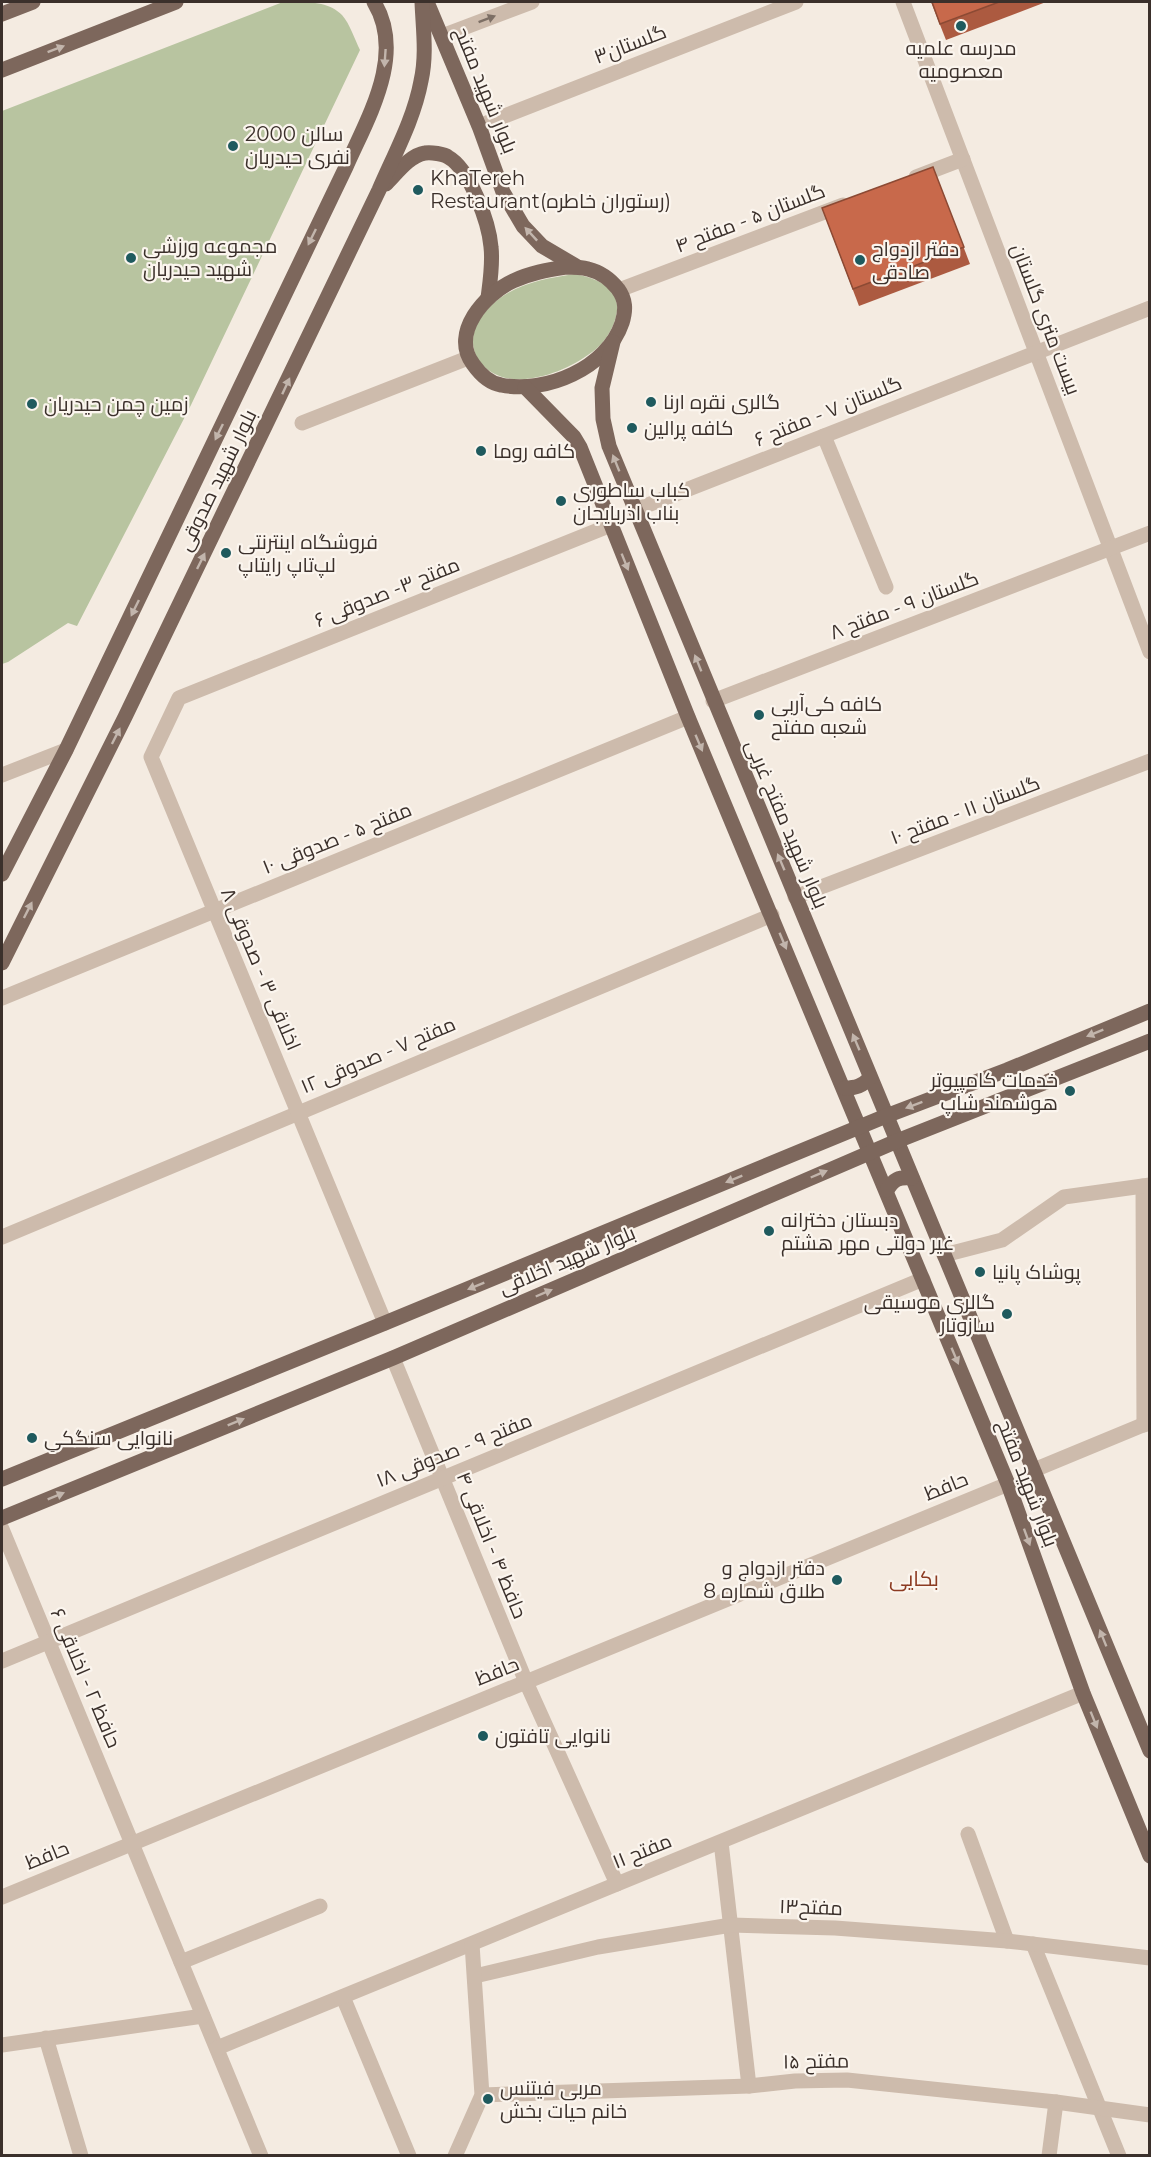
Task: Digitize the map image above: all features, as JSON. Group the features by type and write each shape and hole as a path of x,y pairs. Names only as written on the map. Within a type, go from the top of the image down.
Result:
{"main road":[{"path":"2,14 33,2"},
{"path":"2,70 176,2"},
{"name":"بلوار شهید صدوقی","path":"2,963 146,674 379,190 413,111 422,80 425,52 422,2"},
{"name":"بلوار شهید مفتح","path":"428,2 479,126 503,192 523,226 542,246 578,268"},
{"name":"بلوار شهید صدوقی","path":"2,874 66,750 338,184 380,91 386,61 386,38 378,5"},
{"path":"379,190 409,160 425,153 447,156 460,168 477,200 491,247 488,298"},
{"path":"566,267 590,269 610,280 619,290 624,299 625,315 618,336 591,363 566,377 525,387 500,385 480,374 468,358 465,339 471,318 488,298 510,282 537,271 566,267"},
{"name":"بلوار شهید مفتح غربی","path":"613,342 603,388 603,419 609,446 886,1116"},
{"path":"525,387 574,437 580,447 688,717 861,1127"},
{"name":"بلوار شهید اخلاقی","path":"2,1479 886,1116 1007,1070 1149,1011"},
{"name":"بلوار شهید اخلاقی","path":"2,1518 393,1358 897,1141 1149,1041"},
{"path":"845,1088 863,1085 870,1078"},
{"name":"بلوار شهید مفتح","path":"886,1116 1149,1751"},
{"name":"بلوار شهید مفتح","path":"861,1127 1008,1484 1083,1693 1149,1856"},
{"path":"887,1190 893,1181 900,1177 912,1178"}],"street":[{"path":"442,36 532,2"},
{"name":"گلستان۳","path":"479,126 796,2"},
{"name":"بیست متری گلستان","path":"903,2 1149,652"},
{"path":"898,184 963,159"},
{"name":"گلستان ۵ - مفتح ۴","path":"619,290 854,201"},
{"name":"گلستان ۷ - مفتح ۶","path":"635,510 1149,308"},
{"path":"302,423 468,358"},
{"path":"824,436 886,587"},
{"name":"مفتح ۳- صدوقی ۶","path":"179,698 610,525"},
{"name":"گلستان ۹ - مفتح ۸","path":"713,701 1149,533"},
{"name":"اخلاقی ۳ - صدوقی ۸","path":"179,698 151,757 385,1323"},
{"name":"مفتح ۵ - صدوقی ۱۰","path":"2,999 688,717"},
{"path":"2,776 66,750"},
{"name":"گلستان ۱۱ - مفتح ۱۰","path":"795,897 1149,761"},
{"name":"مفتح ۷ - صدوقی ۱۲","path":"2,1237 772,915"},
{"path":"944,1255 1002,1240 1064,1197 1146,1185 1147,1424 1034,1470"},
{"name":"مفتح ۹ - صدوقی ۱۸","path":"2,1660 923,1279"},
{"name":"حافظ ۴ - اخلاقی ۴","path":"393,1358 526,1682 617,1884"},
{"name":"حافظ","path":"2,1897 1008,1484"},
{"name":"حافظ ۲ - اخلاقی ۶","path":"2,1529 261,2156"},
{"name":"مفتح ۱۱","path":"217,2048 1083,1693"},
{"path":"968,1834 1007,1941"},
{"path":"721,1842 749,2086"},
{"path":"182,1962 320,1906"},
{"name":"مفتح۱۳","path":"475,1976 598,1947 731,1925 835,1928 1007,1941 1149,1958"},
{"path":"455,2156 482,2095 472,1944"},
{"path":"1033,1944 1119,2156"},
{"path":"343,1997 410,2156"},
{"path":"2,2045 204,2016"},
{"path":"46,2038 81,2156"},
{"name":"مفتح ۱۵","path":"482,2095 749,2086 795,2081 847,2080 1056,2102 1149,2115"},
{"path":"1049,2156 1056,2102"}],"green space":[{"name":"مجموعه ورزشی شهید حیدریان","path":"283,2 322,4 336,10 347,23 360,50 191,405 77,626 68,623 2,664 2,111"},
{"path":"574,274 602,283 609,288 617,303 614,323 599,346 571,365 534,378 510,379 496,375 486,368 478,359 473,336 487,310 505,295 527,284"}],"building":[{"path":"932,2 999,2 940,24"},
{"path":"933,167 964,247 853,289 822,208"}],"place":[{"name":"مدرسه علمیه معصومیه","path":"961,26"},
{"name":"سالن 2000 نفری حیدریان","path":"233,146"},
{"name":"KhaTereh Restaurant(رستوران خاطره)","path":"418,190"},
{"name":"مجموعه ورزشی شهید حیدریان","path":"131,258"},
{"name":"دفتر ازدواج صادقی","path":"860,260"},
{"name":"گالری نقره ارنا","path":"651,402"},
{"name":"زمین چمن حیدریان","path":"32,404"},
{"name":"کافه پرالین","path":"632,428"},
{"name":"کافه روما","path":"481,451"},
{"name":"کباب ساطوری بناب اذربایجان","path":"561,501"},
{"name":"فروشگاه اینترنتی لپ‌تاپ رایتاپ","path":"226,553"},
{"name":"کافه کی‌آربی شعبه مفتح","path":"759,715"},
{"name":"خدمات کامپیوتر هوشمند شاپ","path":"1070,1091"},
{"name":"دبستان دخترانه غیر دولتی مهر هشتم","path":"769,1231"},
{"name":"پوشاک پانیا","path":"980,1272"},
{"name":"گالری موسیقی سازوتار","path":"1007,1314"},
{"name":"نانوایی سنگکیِ","path":"32,1438"},
{"name":"دفتر ازدواج و طلاق شماره 8","path":"837,1580"},
{"name":"نانوایی تافتون","path":"483,1736"},
{"name":"مربی فیتنس خانم حیات بخش","path":"488,2099"}],"district":[{"name":"بکایی","path":"914,1579"}]}
